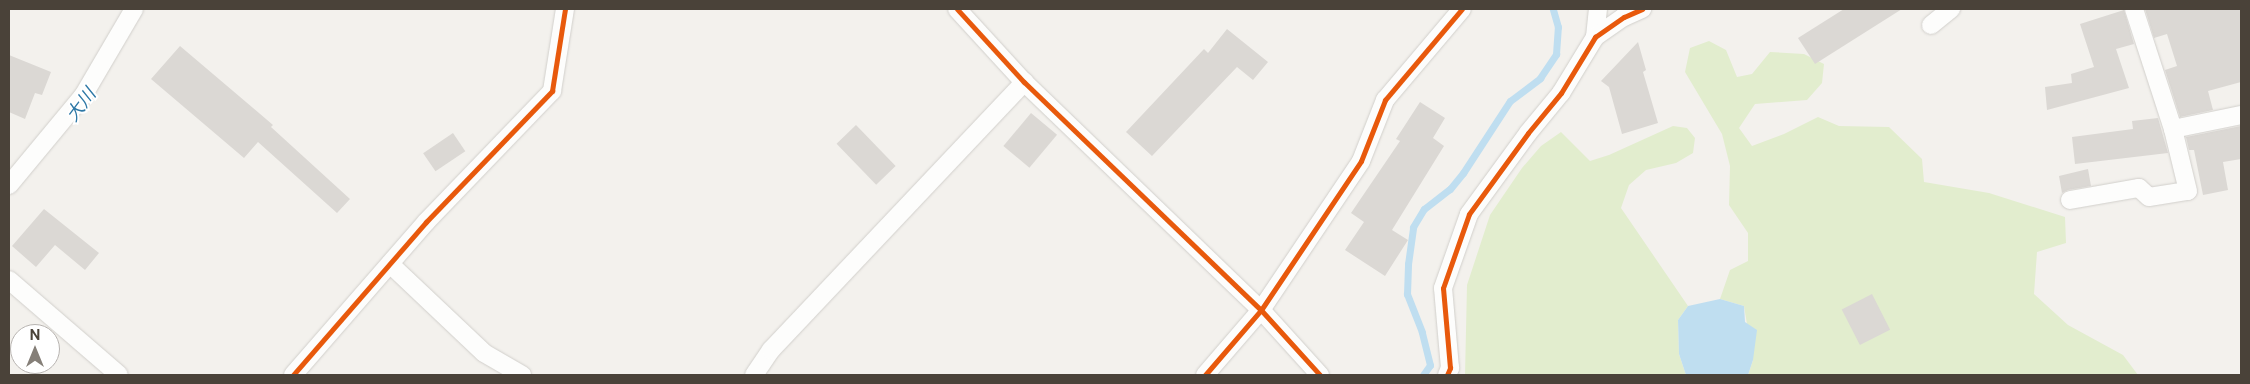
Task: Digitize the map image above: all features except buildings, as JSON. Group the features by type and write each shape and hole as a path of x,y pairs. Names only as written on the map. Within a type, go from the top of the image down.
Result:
{"street":[{"path":"9,185 83,96 134,9"},
{"path":"293,375 426,222 552,91 565,9"},
{"path":"957,9 1024,82 1261,310 1320,375"},
{"path":"1205,375 1261,310 1361,161 1385,100 1462,9"},
{"path":"1595,37 1598,9"},
{"path":"1447,375 1450,368 1443,288 1469,214 1528,133 1561,93 1595,37 1624,17 1642,9"},
{"path":"1931,26 1950,9"},
{"path":"2070,200 2139,188 2150,198 2188,191 2172,129 2134,9"},
{"path":"754,375 772,350 1024,82"},
{"path":"2172,129 2241,114"},
{"path":"390,264 484,353 522,375"},
{"path":"9,280 119,375"}],"green space":[{"path":"1709,41 1726,50 1737,77 1752,74 1770,52 1804,54 1824,64 1822,83 1807,100 1755,104 1739,128 1752,146 1784,134 1818,117 1839,126 1889,127 1922,159 1924,182 1989,193 2065,217 2066,243 2037,252 2034,294 2068,325 2123,355 2138,375 1748,375 1753,360 1744,306 1720,299 1730,270 1748,261 1748,233 1729,205 1730,166 1722,134 1685,72 1690,48"},
{"path":"1673,126 1687,128 1695,138 1693,153 1676,163 1646,170 1629,185 1621,208 1688,306 1678,320 1679,354 1686,375 1465,375 1467,285 1490,215 1522,168 1541,146 1561,132 1590,161 1609,155"}],"water":[{"path":"1720,299 1744,306 1745,322 1757,330 1753,360 1748,375 1686,375 1679,354 1678,320 1688,306"}],"waterway":[{"path":"1423,375 1430,365 1422,332 1407,294 1408,264 1413,227 1424,209 1450,189 1463,173 1510,101 1540,78 1556,54 1558,27 1553,9"}],"cycle path":[{"path":"293,375 426,222 552,91 565,9"},
{"path":"957,9 1024,82 1261,310 1320,375"},
{"path":"1205,375 1261,310 1361,161 1385,100 1462,9"},
{"path":"1447,375 1450,368 1443,288 1469,214 1528,133 1561,93 1595,37 1624,17 1642,9"}],"water label":[{"name":"大川","path":"81,105"}]}
